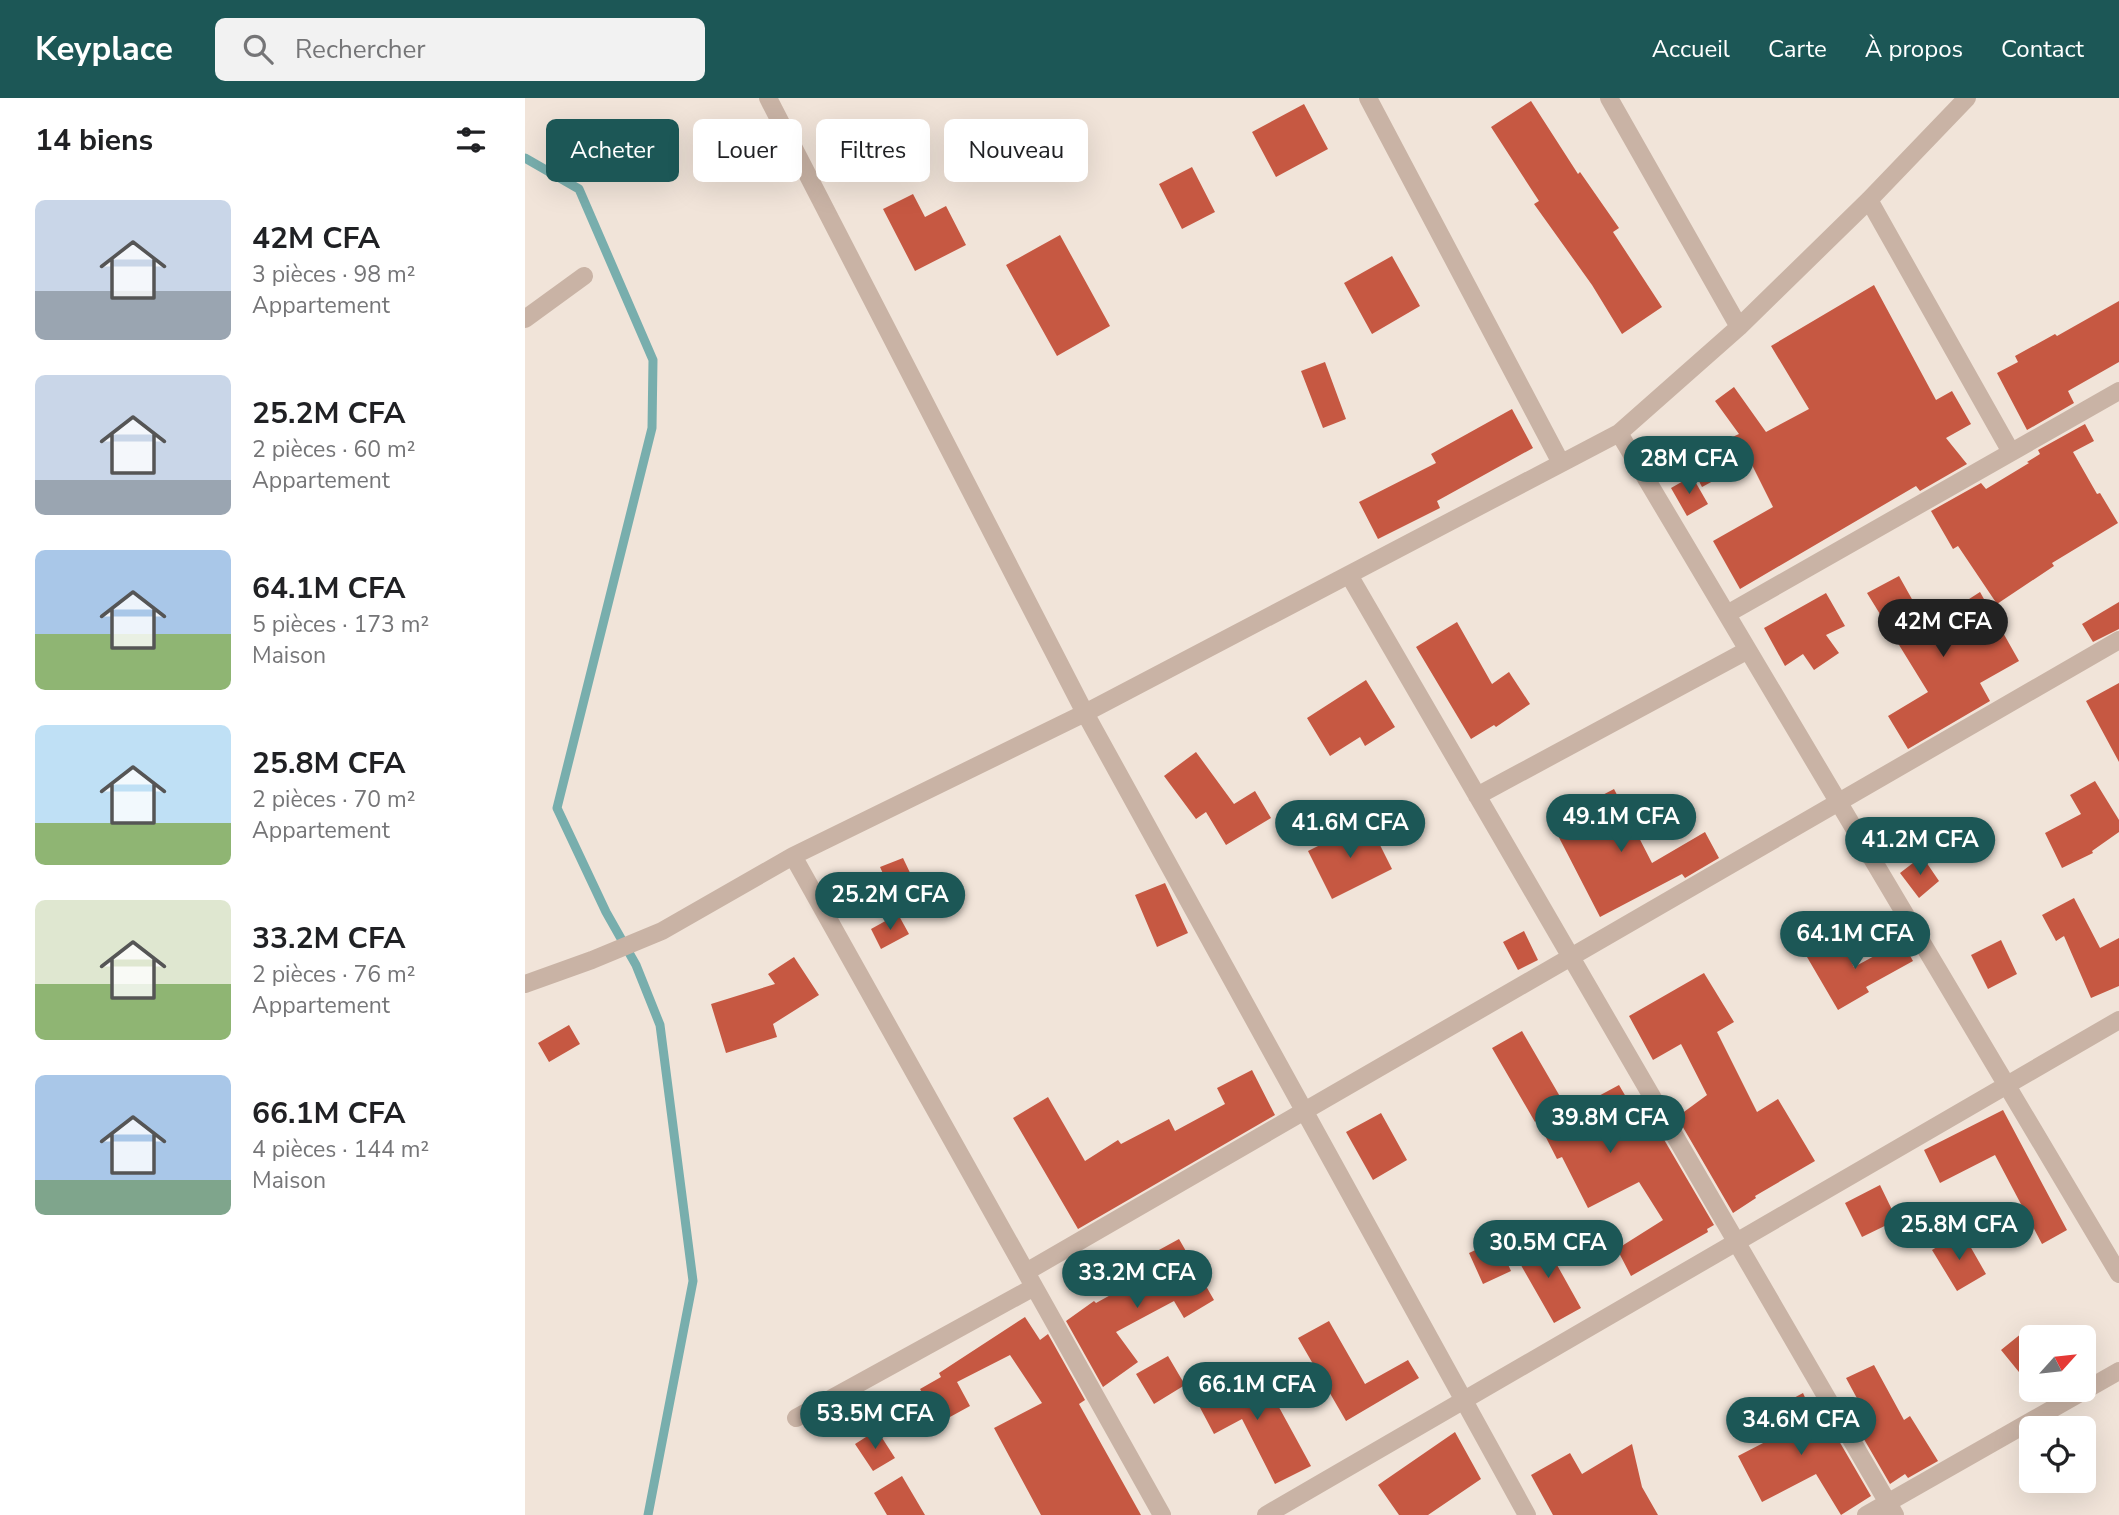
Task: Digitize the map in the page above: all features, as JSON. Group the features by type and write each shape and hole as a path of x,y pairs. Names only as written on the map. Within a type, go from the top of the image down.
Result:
{"street":[{"path":"768,98 1086,713 1527,1515"},
{"path":"1368,98 1561,463"},
{"path":"1609,98 1739,327"},
{"path":"525,984 661,931 793,856 1086,713 1619,433 1739,327 1869,200 1968,98"},
{"path":"1869,200 2011,452"},
{"path":"525,319 584,276"},
{"path":"1727,614 2119,391"},
{"path":"1619,433 2119,1273"},
{"path":"1349,575 1891,1509"},
{"path":"796,1418 1305,1111 2119,640"},
{"path":"1477,796 1748,650"},
{"path":"793,856 1162,1515"},
{"path":"1266,1515 2119,1020"},
{"path":"1867,1515 1891,1509 2119,1371"}],"building":[{"path":"1531,101 1578,174 1580,172 1619,228 1613,232 1662,307 1622,334 1592,285 1534,204 1539,201 1491,127"},
{"path":"1304,104 1328,149 1276,177 1252,132"},
{"path":"1192,167 1215,212 1182,229 1159,184"},
{"path":"913,194 925,217 946,206 966,245 915,271 883,209"},
{"path":"1060,235 1110,326 1057,356 1006,265"},
{"path":"1392,256 1420,306 1372,334 1344,283"},
{"path":"1874,285 1936,400 1952,391 1971,424 1946,438 1967,464 1920,491 1916,486 1740,589 1713,541 1773,507 1750,461 1702,487 1687,458 1739,434 1715,401 1734,387 1766,432 1809,409 1771,346"},
{"path":"2119,301 2119,362 2068,391 2074,403 2027,430 1997,373 2018,362 2015,356"},
{"path":"1325,362 1346,419 1323,428 1301,371"},
{"path":"1512,409 1533,448 1437,501 1440,508 1378,539 1359,502 1436,463 1431,454"},
{"path":"2085,424 2094,441 2073,452 2097,494 2100,493 2118,523 2052,563 2054,566 1997,604 1958,546 1953,549 1931,511 1981,483 1986,489 2029,463 2027,462 2040,454 2038,450"},
{"path":"1692,476 1708,504 1687,516 1671,488"},
{"path":"1899,576 1927,626 1980,592 2019,661 1980,683 1990,701 1908,749 1888,716 1928,692 1867,593"},
{"path":"1826,593 1845,626 1826,635 1839,653 1814,670 1803,654 1785,666 1764,628"},
{"path":"2119,602 2119,629 2093,642 2082,624"},
{"path":"1457,622 1492,684 1509,672 1530,704 1496,727 1494,725 1471,739 1416,647"},
{"path":"1366,680 1395,727 1365,746 1360,737 1330,756 1307,718"},
{"path":"2119,683 2119,762 2086,701"},
{"path":"1196,752 1234,804 1255,791 1271,818 1226,845 1206,812 1196,819 1164,776"},
{"path":"2095,781 2119,820 2119,832 2092,851 2093,853 2062,868 2045,833 2081,814 2070,795"},
{"path":"1614,789 1652,863 1705,832 1719,858 1685,878 1682,874 1600,917 1551,822"},
{"path":"1368,821 1392,869 1332,899 1308,851"},
{"path":"1922,856 1939,881 1919,898 1900,873"},
{"path":"903,858 913,879 890,889 880,867"},
{"path":"1165,883 1188,933 1157,947 1135,895"},
{"path":"2074,898 2100,948 2119,938 2119,986 2091,998 2064,936 2056,941 2042,915"},
{"path":"898,914 909,934 881,949 871,929"},
{"path":"1524,931 1538,960 1518,970 1503,942"},
{"path":"1839,939 1854,967 1902,941 1913,961 1866,987 1869,992 1838,1010 1807,957"},
{"path":"2001,940 2017,974 1988,989 1971,955"},
{"path":"794,957 819,995 773,1024 777,1037 726,1053 711,1004 775,984 768,974"},
{"path":"1704,973 1734,1022 1717,1032 1757,1112 1778,1099 1815,1161 1755,1196 1756,1198 1733,1213 1677,1117 1707,1095 1681,1044 1653,1060 1629,1016"},
{"path":"569,1025 580,1044 549,1062 538,1043"},
{"path":"1522,1031 1569,1112 1619,1085 1650,1138 1659,1131 1714,1225 1707,1229 1708,1232 1631,1276 1617,1249 1663,1220 1639,1182 1588,1208 1562,1157 1557,1159 1537,1120 1535,1122 1492,1048"},
{"path":"1252,1070 1275,1115 1078,1229 1013,1118 1048,1097 1085,1161 1118,1140 1121,1144 1169,1119 1175,1131 1225,1104 1217,1088"},
{"path":"2003,1110 2067,1230 2042,1244 1995,1155 1940,1183 1924,1150"},
{"path":"1381,1113 1407,1160 1373,1180 1346,1132"},
{"path":"1880,1185 1897,1220 1862,1237 1845,1203"},
{"path":"1962,1232 1986,1274 1957,1291 1932,1250"},
{"path":"1542,1238 1581,1308 1554,1323 1514,1253"},
{"path":"1179,1239 1214,1300 1184,1318 1174,1301 1116,1332 1138,1362 1103,1387 1066,1321 1094,1301 1096,1303 1156,1270 1148,1256"},
{"path":"1497,1240 1511,1271 1483,1284 1469,1253"},
{"path":"1025,1317 1040,1340 1048,1334 1085,1400 1079,1404 1141,1515 1041,1515 994,1428 1042,1403 1010,1355 957,1382 970,1406 939,1423 920,1389 941,1377 939,1373"},
{"path":"1329,1321 1365,1384 1408,1360 1419,1378 1346,1421 1298,1338"},
{"path":"2019,1335 2019,1372 2001,1350"},
{"path":"1168,1356 1185,1385 1154,1404 1136,1374"},
{"path":"1874,1365 1904,1420 1910,1416 1938,1461 1908,1478 1905,1474 1890,1484 1854,1422 1866,1415 1846,1378"},
{"path":"1257,1367 1311,1466 1275,1484 1242,1419 1214,1434 1196,1400"},
{"path":"1803,1393 1825,1441 1835,1434 1871,1496 1841,1515 1816,1474 1762,1502 1738,1456 1767,1441 1755,1419"},
{"path":"877,1430 895,1458 873,1471 855,1444"},
{"path":"1455,1432 1481,1479 1428,1515 1399,1515 1378,1485"},
{"path":"1632,1444 1642,1487 1658,1515 1553,1515 1531,1475 1570,1453 1582,1474"},
{"path":"902,1476 925,1515 887,1515 874,1493"}],"waterway":[{"path":"525,158 579,189 653,360 652,428 557,808 606,912 636,965 660,1025 693,1281 648,1515"}]}
